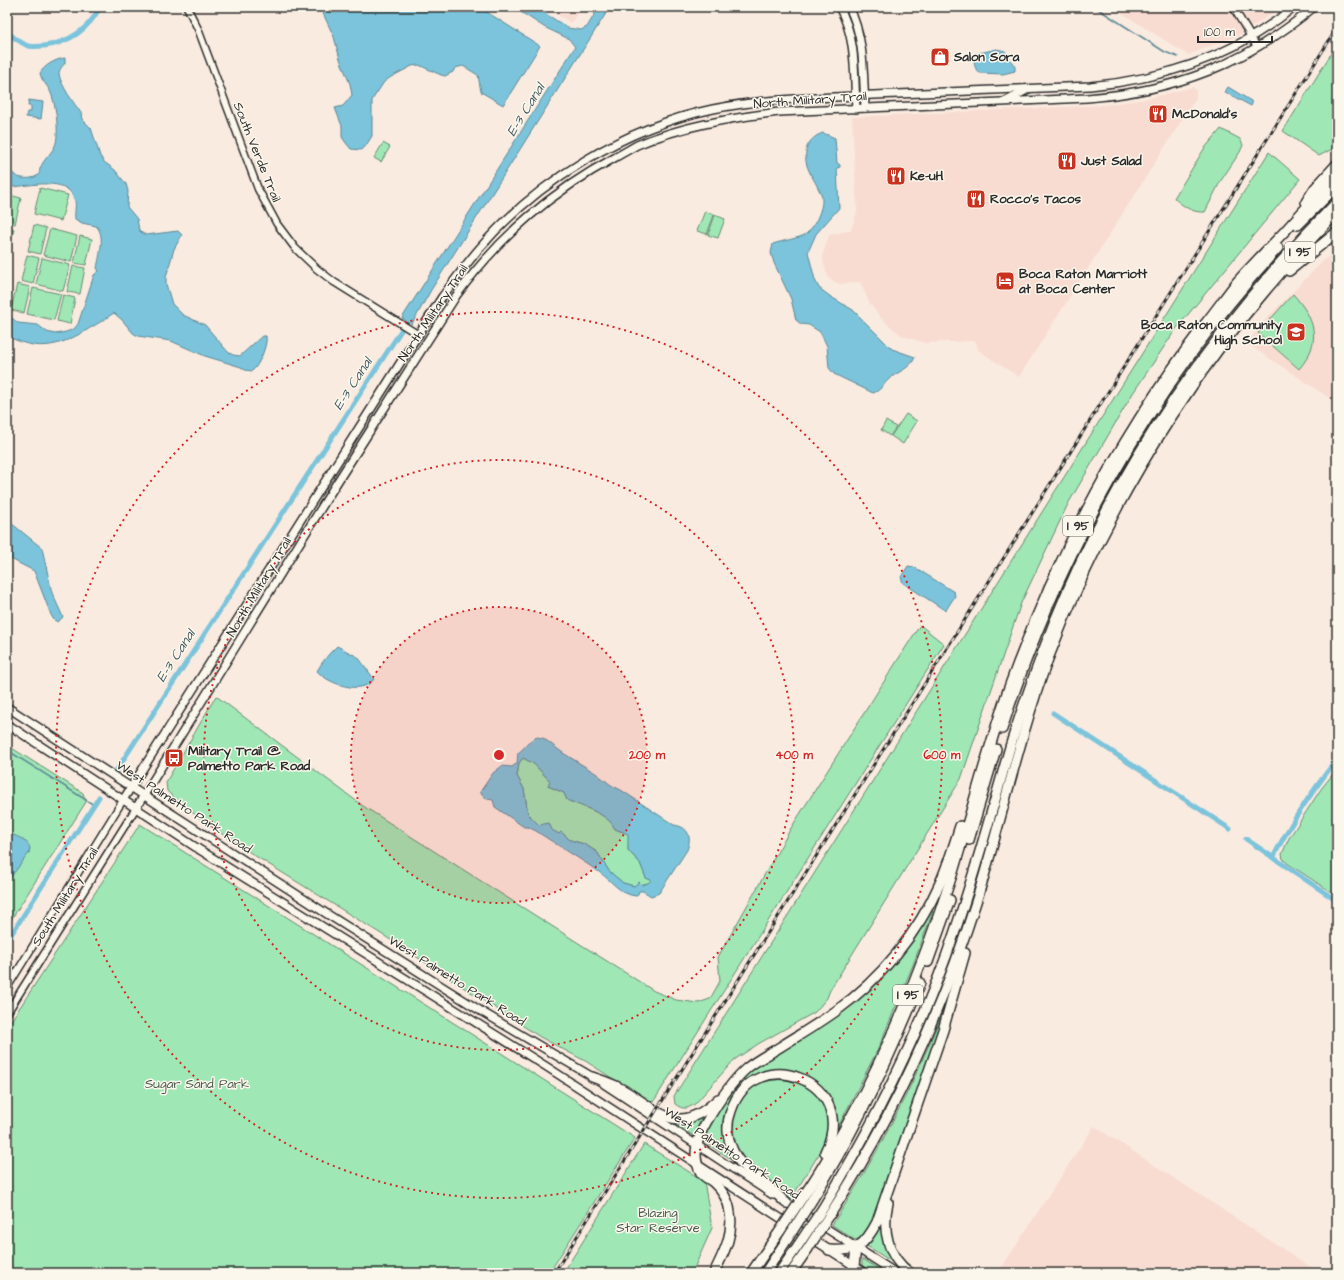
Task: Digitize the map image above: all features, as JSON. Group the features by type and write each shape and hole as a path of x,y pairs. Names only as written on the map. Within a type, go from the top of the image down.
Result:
{"highway":[{"path":"1295,220 1312,192 1337,164"},
{"name":"I 95","path":"751,1273 818,1174 842,1133 882,1054 917,972 950,881 1003,707 1034,623 1070,541 1104,477 1147,406 1192,341 1238,282 1337,176"},
{"path":"765,1273 812,1200 853,1129 875,1086 916,992 948,906 1014,694 1040,625 1084,528 1119,464 1195,349 1271,255 1337,186"},
{"path":"779,1273 799,1244 827,1210 887,1094 915,1034 932,994 961,914 1010,748 1033,679 1060,608 1098,528 1152,434 1205,356 1269,275 1337,202"},
{"name":"I 95","path":"791,1273 807,1250 827,1210 862,1162 899,1093 927,1033 954,968 976,900 1021,740 1036,695 1061,627 1089,564 1128,490 1165,428 1210,362 1265,292 1303,248 1337,213"},
{"path":"1265,292 1318,246 1337,232"},
{"path":"714,1273 729,1237 731,1226 728,1203 722,1192 702,1174 698,1165 697,1145 707,1122 733,1084 746,1069 819,1024 849,1002 870,984 894,957 918,922 939,884 951,854 971,793 980,781"},
{"path":"829,1250 846,1250 856,1248 868,1236 876,1222 943,1030 965,953 976,900"},
{"path":"786,1203 744,1167 734,1154 729,1140 728,1120 734,1103 745,1088 762,1077 772,1074 783,1074 794,1075 804,1079 820,1091 826,1099 830,1109 833,1121 832,1137 804,1195"},
{"path":"592,1077 618,1087 663,1116 676,1118 693,1116 703,1111 733,1084"},
{"path":"818,1190 842,1133"},
{"path":"905,1138 887,1209 885,1226 887,1240 892,1252 899,1263 910,1273"},
{"path":"852,1269 856,1248"}],"main road":[{"path":"839,7 851,35 854,49 856,109"},
{"path":"849,7 858,29 862,46 865,108"},
{"name":"North Military Trail","path":"132,787 358,430 416,333 480,248 496,230 544,187 597,153 651,128 683,117 711,110 780,100 1108,84 1153,76 1205,60 1251,37 1294,7"},
{"name":"North Military Trail","path":"144,795 443,315 474,273 498,245 532,213 560,191 599,166 637,145 711,122 779,112 1104,97 1158,88 1211,70 1257,47 1290,26 1314,7"},
{"path":"1004,102 1029,88"},
{"path":"1028,101 1046,88"},
{"path":"358,430 360,447"},
{"name":"West Palmetto Park Road","path":"7,707 403,962 484,1013 592,1077 896,1273"},
{"name":"West Palmetto Park Road","path":"7,724 200,850 547,1067 829,1250 852,1269 865,1273"},
{"name":"South Military Trail","path":"123,800 132,787"},
{"name":"South Military Trail","path":"136,808 144,795"},
{"path":"396,973 403,962"}],"street":[{"name":"South Verde Trail","path":"186,7 198,29 258,189 277,224 295,248 317,269 334,282 416,333"},
{"path":"1233,7 1257,47"},
{"name":"South Military Trail","path":"7,988 123,800"},
{"name":"South Military Trail","path":"7,1013 136,808"}],"shaded area":[{"path":"545,7 582,7 571,23"},
{"path":"1112,7 1281,7 1242,34 1188,55"},
{"path":"1193,87 1196,90 1196,98 1019,377 979,351 975,341 925,343 903,336 880,317 870,304 860,282 839,284 828,278 823,261 823,253 829,235 851,230 857,211 852,117 1104,105 1145,99"},
{"name":"Boca Raton Community High School","path":"1337,250 1337,403 1246,343 1265,320 1323,261"},
{"path":"1094,1126 1300,1260 1320,1273 998,1273"}],"green space":[{"path":"1337,44 1337,139 1334,148 1319,156 1283,131"},
{"path":"1221,129 1240,139 1243,145 1220,182 1205,212 1192,210 1174,198 1204,149"},
{"path":"383,143 390,147 381,162 374,158"},
{"path":"1269,152 1300,179 1176,329 1133,393 1068,504 1021,603 961,779 830,990 827,998 815,1012 758,1044 734,1060 695,1104 685,1108 678,1106 675,1104 674,1096"},
{"path":"40,188 68,195 61,221 34,214"},
{"path":"9,195 21,198 15,224 7,222 7,203"},
{"path":"705,211 714,215 707,234 697,231"},
{"path":"715,215 725,219 718,238 708,235"},
{"path":"34,225 46,228 40,254 28,251"},
{"path":"7,227 14,229 8,255 7,254"},
{"path":"50,229 77,236 71,262 43,255"},
{"path":"80,236 92,239 86,265 74,263"},
{"path":"27,255 39,258 33,284 21,281"},
{"path":"42,258 70,265 63,291 36,284"},
{"path":"73,266 85,268 80,294 67,292"},
{"path":"17,284 30,287 24,313 11,310"},
{"path":"33,288 61,294 54,320 27,314"},
{"path":"1293,294 1307,312 1313,330 1311,349 1307,359 1299,369 1258,333"},
{"path":"63,295 75,298 70,324 57,321"},
{"path":"906,414 917,421 903,444 891,436"},
{"path":"886,421 896,427 890,436 881,430"},
{"path":"920,625 944,644 652,1104 587,1062 540,1037 386,937 257,857 207,824 167,791 166,782 216,696 363,806 654,991 676,1000 698,1003 710,999 720,981 718,957 791,828"},
{"path":"7,745 83,793 86,802 7,926"},
{"path":"523,758 534,764 550,781 548,786 564,793 567,800 601,815 612,823 615,829 629,834 628,850 640,863 646,878 651,880 648,883 634,886 623,883 609,871 597,852 584,844 570,840 561,832 559,834 539,825 528,814 524,789 517,776 519,763"},
{"path":"1337,769 1337,896 1287,863 1283,859 1282,854 1289,838 1321,789"},
{"name":"Sugar Sand Park","path":"140,824 635,1138 549,1273 7,1273 7,1027"},
{"path":"930,909 933,911 913,965 878,1049 837,1129 834,1110 828,1099 816,1084 760,1075 728,1110 733,1160 704,1142 705,1135 712,1121 736,1086 752,1068 846,1008"},
{"path":"941,1016 945,1017 920,1090 893,1159 874,1217 868,1230 860,1238 855,1240 832,1225 863,1175 892,1123 918,1070"},
{"path":"785,1077 811,1087 825,1104 829,1125 824,1146 791,1199 756,1175 733,1147 732,1118 741,1096 763,1080"},
{"path":"706,1115 694,1136 671,1122 688,1122"},
{"name":"Blazing Star Reserve","path":"644,1144 704,1181 712,1228 692,1273 563,1273"},
{"path":"882,1221 894,1263 867,1246 873,1239"},
{"path":"862,1259 885,1273 873,1273 862,1266"}],"water":[{"path":"320,7 479,7 540,46 503,105 481,92 478,75 463,66 455,68 453,72 445,76 419,65 412,66 391,77 384,82 372,100 372,136 365,147 361,150 351,149 342,137 342,126 335,108 343,106 352,95 350,84 340,59 334,37"},
{"path":"513,7 535,7 568,28 581,30 587,27 599,7 610,7 431,290 412,324 402,318 575,47 569,39 544,27"},
{"path":"997,49 1005,51 1015,67 1015,71 1003,74 978,72 974,65 975,54"},
{"path":"65,58 65,63 59,72 62,84 81,113 82,119 91,128 100,156 104,162 115,170 126,184 128,191 127,207 137,219 139,230 146,235 178,231 182,235 174,249 166,277 166,284 172,304 183,315 205,325 228,352 233,355 240,356 262,336 266,336 266,344 262,355 252,371 205,356 171,341 138,336 133,333 114,313 78,335 56,344 45,346 33,345 7,336 7,314 18,323 38,325 47,332 55,334 74,329 78,324 94,275 99,271 97,268 101,235 96,226 82,223 75,219 75,200 70,191 63,187 46,184 12,187 7,186 7,167 18,177 28,178 37,176 41,165 55,147 57,138 57,124 55,109 50,91 40,73 51,63"},
{"path":"1228,87 1251,101 1251,106 1225,92"},
{"path":"29,100 43,102 41,119 26,117 27,112 31,112 31,106 28,106"},
{"path":"823,133 835,138 837,163 840,165 840,167 837,168 839,208 816,234 808,252 815,280 819,288 853,310 892,349 915,357 910,365 891,377 880,389 873,393 834,374 829,368 827,346 820,332 809,325 801,324 796,320 791,299 774,263 771,253 773,244 806,234 817,218 821,208 822,197 808,170 806,154 808,144 816,136"},
{"path":"7,516 11,523 42,548 52,593 63,617 58,622 54,620 51,615 34,571 7,557"},
{"path":"908,566 914,567 954,592 955,596 946,610 903,583 901,577"},
{"path":"337,646 358,657 374,679 369,684 362,687 354,687 337,684 322,676 317,671 321,664"},
{"path":"534,738 543,738 611,785 674,825 686,830 689,837 687,850 659,893 651,896 643,891 639,891 635,896 625,893 584,862 536,831 528,827 524,827 495,807 493,800 487,799 480,792 493,773 502,766 512,767 517,763 518,753","holes":["523,758 534,764 550,781 548,786 564,793 567,800 601,815 612,823 615,829 628,834 628,850 640,863 646,878 651,880 648,883 642,885 639,882 634,886 623,883 609,871 597,852 584,844 570,840 561,832 559,834 552,830 549,823 539,825 528,814 524,789 517,776 519,763"]},
{"path":"7,833 24,840 30,848 29,853 7,882"}],"waterway":[{"path":"7,33 28,46 44,46 62,42 77,34 84,28 100,7"},
{"path":"1095,7 1165,52 1178,57"},
{"name":"E-3 Canal","path":"116,771 411,315"},
{"path":"1053,713 1230,829"},
{"path":"7,750 94,805"},
{"path":"1273,858 1302,807 1337,759"},
{"name":"E-3 Canal","path":"7,941 99,797"},
{"path":"1246,839 1337,901"}],"railway":[{"path":"554,1273 1337,28"}],"place":[{"name":"Salon Sora","path":"940,57"},
{"name":"McDonald's","path":"1158,114"},
{"name":"Just Salad","path":"1067,161"},
{"name":"Ke-uH","path":"896,176"},
{"name":"Rocco's Tacos","path":"976,199"},
{"name":"Boca Raton Marriott at Boca Center","path":"1005,281"},
{"name":"Boca Raton Community High School","path":"1296,332"},
{"name":"Military Trail @ Palmetto Park Road","path":"174,758"}]}
